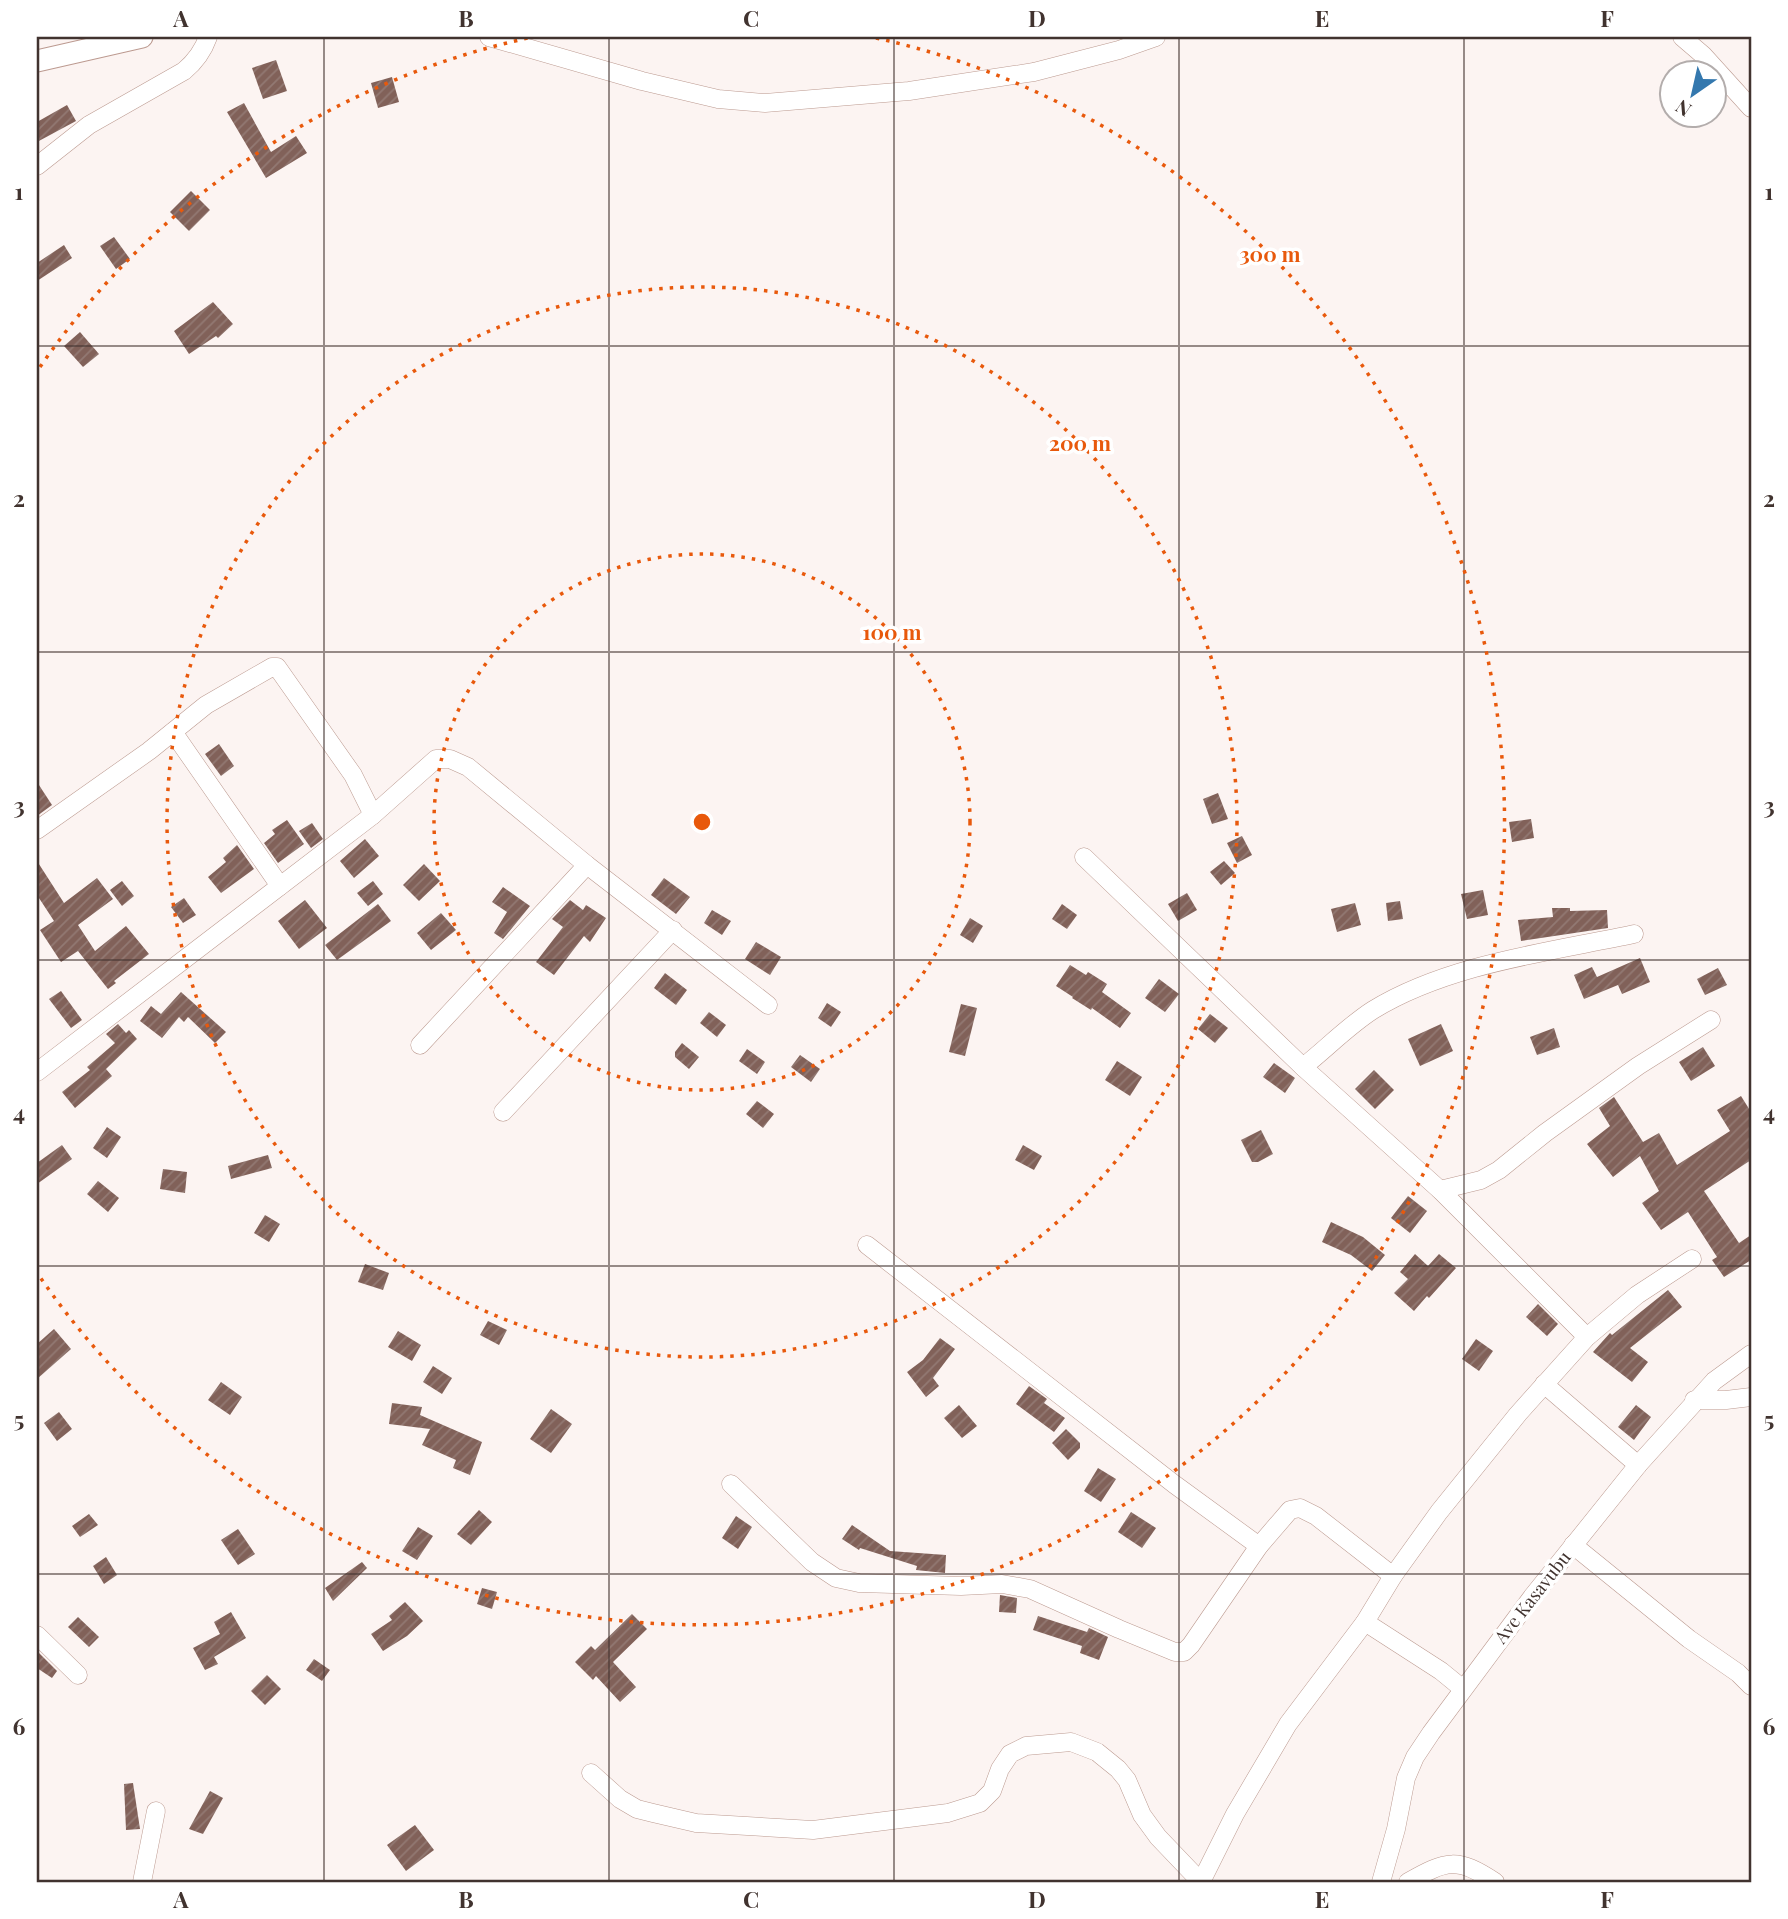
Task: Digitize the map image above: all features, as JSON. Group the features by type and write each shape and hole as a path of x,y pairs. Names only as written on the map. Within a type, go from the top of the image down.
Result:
{"main road":[{"path":"37,61 142,37"}],"street":[{"path":"37,166 89,125 184,71 194,62 208,37"},
{"path":"489,37 654,84 718,99 765,103 909,91 1034,72 1119,50 1156,37"},
{"path":"1688,38 1751,108"},
{"path":"37,830 173,732 205,705 259,673 277,667 353,775 373,815"},
{"path":"173,732 280,886"},
{"path":"37,1072 373,815 436,759 450,758 478,776 587,865 768,1005"},
{"path":"1084,857 1303,1068 1440,1190 1587,1337"},
{"path":"420,1045 587,865"},
{"path":"503,1112 673,930"},
{"path":"1303,1068 1371,1011 1401,995 1484,967 1633,934"},
{"path":"1440,1190 1481,1180 1499,1170 1638,1066 1711,1020"},
{"path":"867,1245 1174,1484 1259,1546"},
{"path":"591,1773 620,1799 636,1809 696,1822 813,1830 948,1813 980,1803 992,1791 1000,1769 1010,1754 1026,1746 1071,1742 1097,1752 1118,1769 1142,1815 1158,1837 1201,1882 1251,1784 1288,1724 1365,1622 1393,1576 1439,1513 1544,1384 1587,1337 1637,1295 1692,1259"},
{"name":"Ave Kasavubu","path":"1381,1882 1396,1829 1406,1778 1415,1757 1431,1733 1532,1597 1638,1465 1694,1400 1714,1381 1751,1354"},
{"path":"1544,1384 1638,1465"},
{"path":"1694,1400 1751,1397"},
{"path":"731,1484 812,1562 836,1578 859,1583 961,1586 1002,1584 1030,1589 1175,1652 1184,1652 1191,1645 1259,1546 1290,1510 1300,1508 1315,1516 1393,1576"},
{"path":"1573,1545 1689,1639 1738,1673 1751,1686"},
{"path":"1365,1622 1441,1671 1463,1689"},
{"path":"37,1635 78,1675"},
{"path":"142,1882 156,1811"},
{"path":"1408,1882 1452,1864 1466,1865 1495,1882"}],"building":[{"path":"276,60 287,91 263,99 252,68"},
{"path":"392,77 399,102 378,108 371,83"},
{"path":"244,103 271,152 296,136 307,153 266,178 227,112"},
{"path":"67,105 76,121 37,142 37,122"},
{"path":"191,191 210,210 189,231 170,212"},
{"path":"114,237 130,259 116,269 100,246"},
{"path":"64,245 72,258 37,281 37,263"},
{"path":"213,302 233,324 218,338 216,336 189,354 174,331"},
{"path":"80,332 99,354 83,367 64,346"},
{"path":"219,744 234,766 221,776 205,754"},
{"path":"37,782 52,805 37,816"},
{"path":"1218,793 1228,819 1212,824 1203,799"},
{"path":"1531,819 1534,838 1512,842 1509,822"},
{"path":"287,820 304,844 278,863 264,843 275,834 272,830"},
{"path":"312,823 323,839 311,848 299,831"},
{"path":"1242,836 1252,855 1237,863 1227,843"},
{"path":"365,839 379,856 354,878 340,861"},
{"path":"237,845 254,869 221,893 208,877 226,862 223,858"},
{"path":"37,861 64,903 97,878 113,899 78,925 95,951 126,926 149,954 114,981 116,983 108,989 78,951 61,962 40,930 54,921 37,895"},
{"path":"1224,861 1235,873 1221,885 1210,872"},
{"path":"424,864 440,881 419,901 403,885"},
{"path":"664,878 690,897 676,914 651,895"},
{"path":"122,881 134,896 122,906 110,890"},
{"path":"373,881 383,894 368,906 357,893"},
{"path":"503,887 530,906 503,939 494,933 507,912 492,902"},
{"path":"1483,890 1488,915 1467,919 1461,894"},
{"path":"1187,893 1197,910 1178,921 1168,904"},
{"path":"184,898 196,915 183,923 171,907"},
{"path":"305,900 327,928 299,949 278,921"},
{"path":"570,900 583,910 586,905 606,918 590,942 584,936 554,975 536,962 563,927 552,919"},
{"path":"1400,901 1403,919 1388,921 1386,903"},
{"path":"1355,903 1361,925 1337,932 1331,909"},
{"path":"378,904 391,921 337,960 325,945"},
{"path":"1062,904 1077,915 1067,929 1052,919"},
{"path":"1552,908 1570,908 1570,911 1607,910 1608,928 1521,941 1518,920 1553,917"},
{"path":"712,910 731,921 722,935 704,923"},
{"path":"441,913 456,930 431,950 417,933"},
{"path":"970,918 983,926 973,943 960,935"},
{"path":"756,942 781,957 770,975 745,959"},
{"path":"1640,958 1650,982 1622,994 1618,985 1584,999 1574,975 1592,967 1597,977"},
{"path":"1070,965 1107,984 1102,992 1131,1013 1120,1028 1056,986"},
{"path":"1718,968 1727,985 1705,995 1697,979"},
{"path":"665,973 687,990 676,1005 654,988"},
{"path":"1159,979 1179,994 1165,1012 1145,998"},
{"path":"61,991 82,1020 71,1028 49,999"},
{"path":"181,992 226,1032 215,1043 188,1017 184,1022 179,1017 162,1038 140,1021 151,1006 161,1014"},
{"path":"827,1003 841,1012 831,1027 818,1018"},
{"path":"961,1004 977,1008 965,1056 949,1052"},
{"path":"709,1012 726,1025 717,1037 700,1023"},
{"path":"1210,1014 1228,1028 1215,1043 1198,1029"},
{"path":"118,1024 126,1033 129,1030 137,1039 106,1069 112,1076 75,1108 62,1092 90,1070 87,1067 115,1043 106,1034"},
{"path":"1441,1024 1453,1051 1420,1066 1408,1039"},
{"path":"1554,1028 1560,1047 1537,1055 1530,1037"},
{"path":"682,1043 699,1057 689,1069 675,1057 675,1052"},
{"path":"1703,1047 1715,1066 1691,1081 1679,1062"},
{"path":"747,1049 765,1062 757,1074 739,1061"},
{"path":"800,1055 820,1069 811,1082 791,1067"},
{"path":"1117,1061 1142,1077 1130,1096 1105,1080"},
{"path":"1274,1063 1295,1078 1285,1093 1263,1077"},
{"path":"1374,1070 1394,1090 1375,1109 1355,1089"},
{"path":"1741,1096 1751,1112 1751,1160 1704,1191 1739,1243 1751,1235 1751,1260 1724,1277 1712,1260 1717,1257 1688,1212 1661,1230 1642,1203 1659,1191 1640,1156 1613,1177 1587,1144 1610,1126 1599,1108 1614,1097 1643,1142 1659,1133 1677,1165 1730,1131 1717,1110"},
{"path":"757,1101 774,1114 763,1128 746,1114"},
{"path":"107,1127 121,1137 107,1158 93,1148"},
{"path":"1261,1130 1273,1154 1258,1162 1252,1162 1241,1140"},
{"path":"62,1145 72,1159 37,1184 37,1163"},
{"path":"1023,1145 1042,1156 1034,1170 1015,1160"},
{"path":"268,1155 272,1168 231,1179 228,1166"},
{"path":"163,1169 187,1172 185,1193 160,1189"},
{"path":"98,1181 119,1198 108,1212 87,1194"},
{"path":"1408,1196 1427,1211 1410,1233 1391,1218"},
{"path":"265,1215 280,1224 269,1242 254,1233"},
{"path":"1331,1222 1363,1237 1385,1255 1372,1271 1351,1255 1322,1242"},
{"path":"1415,1254 1428,1266 1439,1254 1456,1268 1414,1311 1394,1293 1408,1279 1400,1272"},
{"path":"365,1264 389,1273 383,1290 358,1282"},
{"path":"1668,1290 1682,1307 1630,1348 1648,1362 1632,1382 1593,1352 1610,1333 1612,1335"},
{"path":"1538,1304 1558,1324 1547,1336 1526,1317"},
{"path":"488,1321 507,1330 499,1345 480,1335"},
{"path":"54,1329 71,1349 37,1379 37,1344"},
{"path":"398,1331 421,1345 412,1361 388,1347"},
{"path":"940,1338 955,1349 933,1378 939,1386 926,1397 907,1372 923,1360"},
{"path":"1476,1339 1493,1351 1479,1371 1462,1359"},
{"path":"433,1366 452,1378 442,1394 423,1382"},
{"path":"221,1382 242,1397 230,1415 208,1400"},
{"path":"1029,1386 1047,1399 1044,1403 1065,1418 1054,1432 1016,1404"},
{"path":"392,1403 422,1407 420,1415 482,1442 470,1475 453,1468 456,1460 422,1445 430,1429 389,1424"},
{"path":"959,1405 977,1426 962,1438 944,1418"},
{"path":"1636,1405 1651,1417 1634,1440 1618,1427"},
{"path":"551,1409 572,1424 551,1453 530,1439"},
{"path":"59,1412 72,1429 57,1441 44,1423"},
{"path":"1066,1429 1080,1443 1080,1448 1068,1460 1052,1443"},
{"path":"1098,1468 1116,1479 1101,1502 1084,1491"},
{"path":"479,1510 492,1522 471,1545 457,1534"},
{"path":"1131,1512 1156,1528 1142,1548 1118,1532"},
{"path":"89,1514 98,1525 80,1537 72,1526"},
{"path":"736,1516 752,1527 738,1549 722,1538"},
{"path":"852,1525 890,1551 946,1555 945,1573 916,1570 917,1566 860,1548 859,1550 842,1539"},
{"path":"418,1527 433,1536 417,1560 402,1551"},
{"path":"238,1529 255,1554 238,1565 221,1540"},
{"path":"106,1557 117,1575 104,1584 93,1566"},
{"path":"362,1562 367,1568 333,1601 325,1588"},
{"path":"482,1588 497,1592 492,1609 477,1604"},
{"path":"1000,1595 1017,1598 1016,1613 999,1612"},
{"path":"405,1602 423,1621 407,1636 383,1651 371,1634 392,1620 389,1616"},
{"path":"231,1612 246,1638 214,1657 218,1664 205,1670 193,1648 220,1634 214,1622"},
{"path":"632,1614 647,1629 613,1662 636,1687 620,1702 596,1676 593,1680 575,1662 591,1646 595,1650"},
{"path":"1038,1616 1087,1632 1089,1628 1108,1637 1099,1660 1080,1653 1082,1646 1033,1630"},
{"path":"78,1617 99,1637 89,1647 68,1627"},
{"path":"37,1651 57,1671 52,1678 37,1668"},
{"path":"314,1659 330,1670 322,1681 306,1670"},
{"path":"267,1675 281,1689 265,1705 251,1691"},
{"path":"133,1783 140,1829 126,1830 124,1784"},
{"path":"210,1791 223,1798 203,1834 189,1829"},
{"path":"415,1825 434,1850 406,1871 387,1845"}]}
